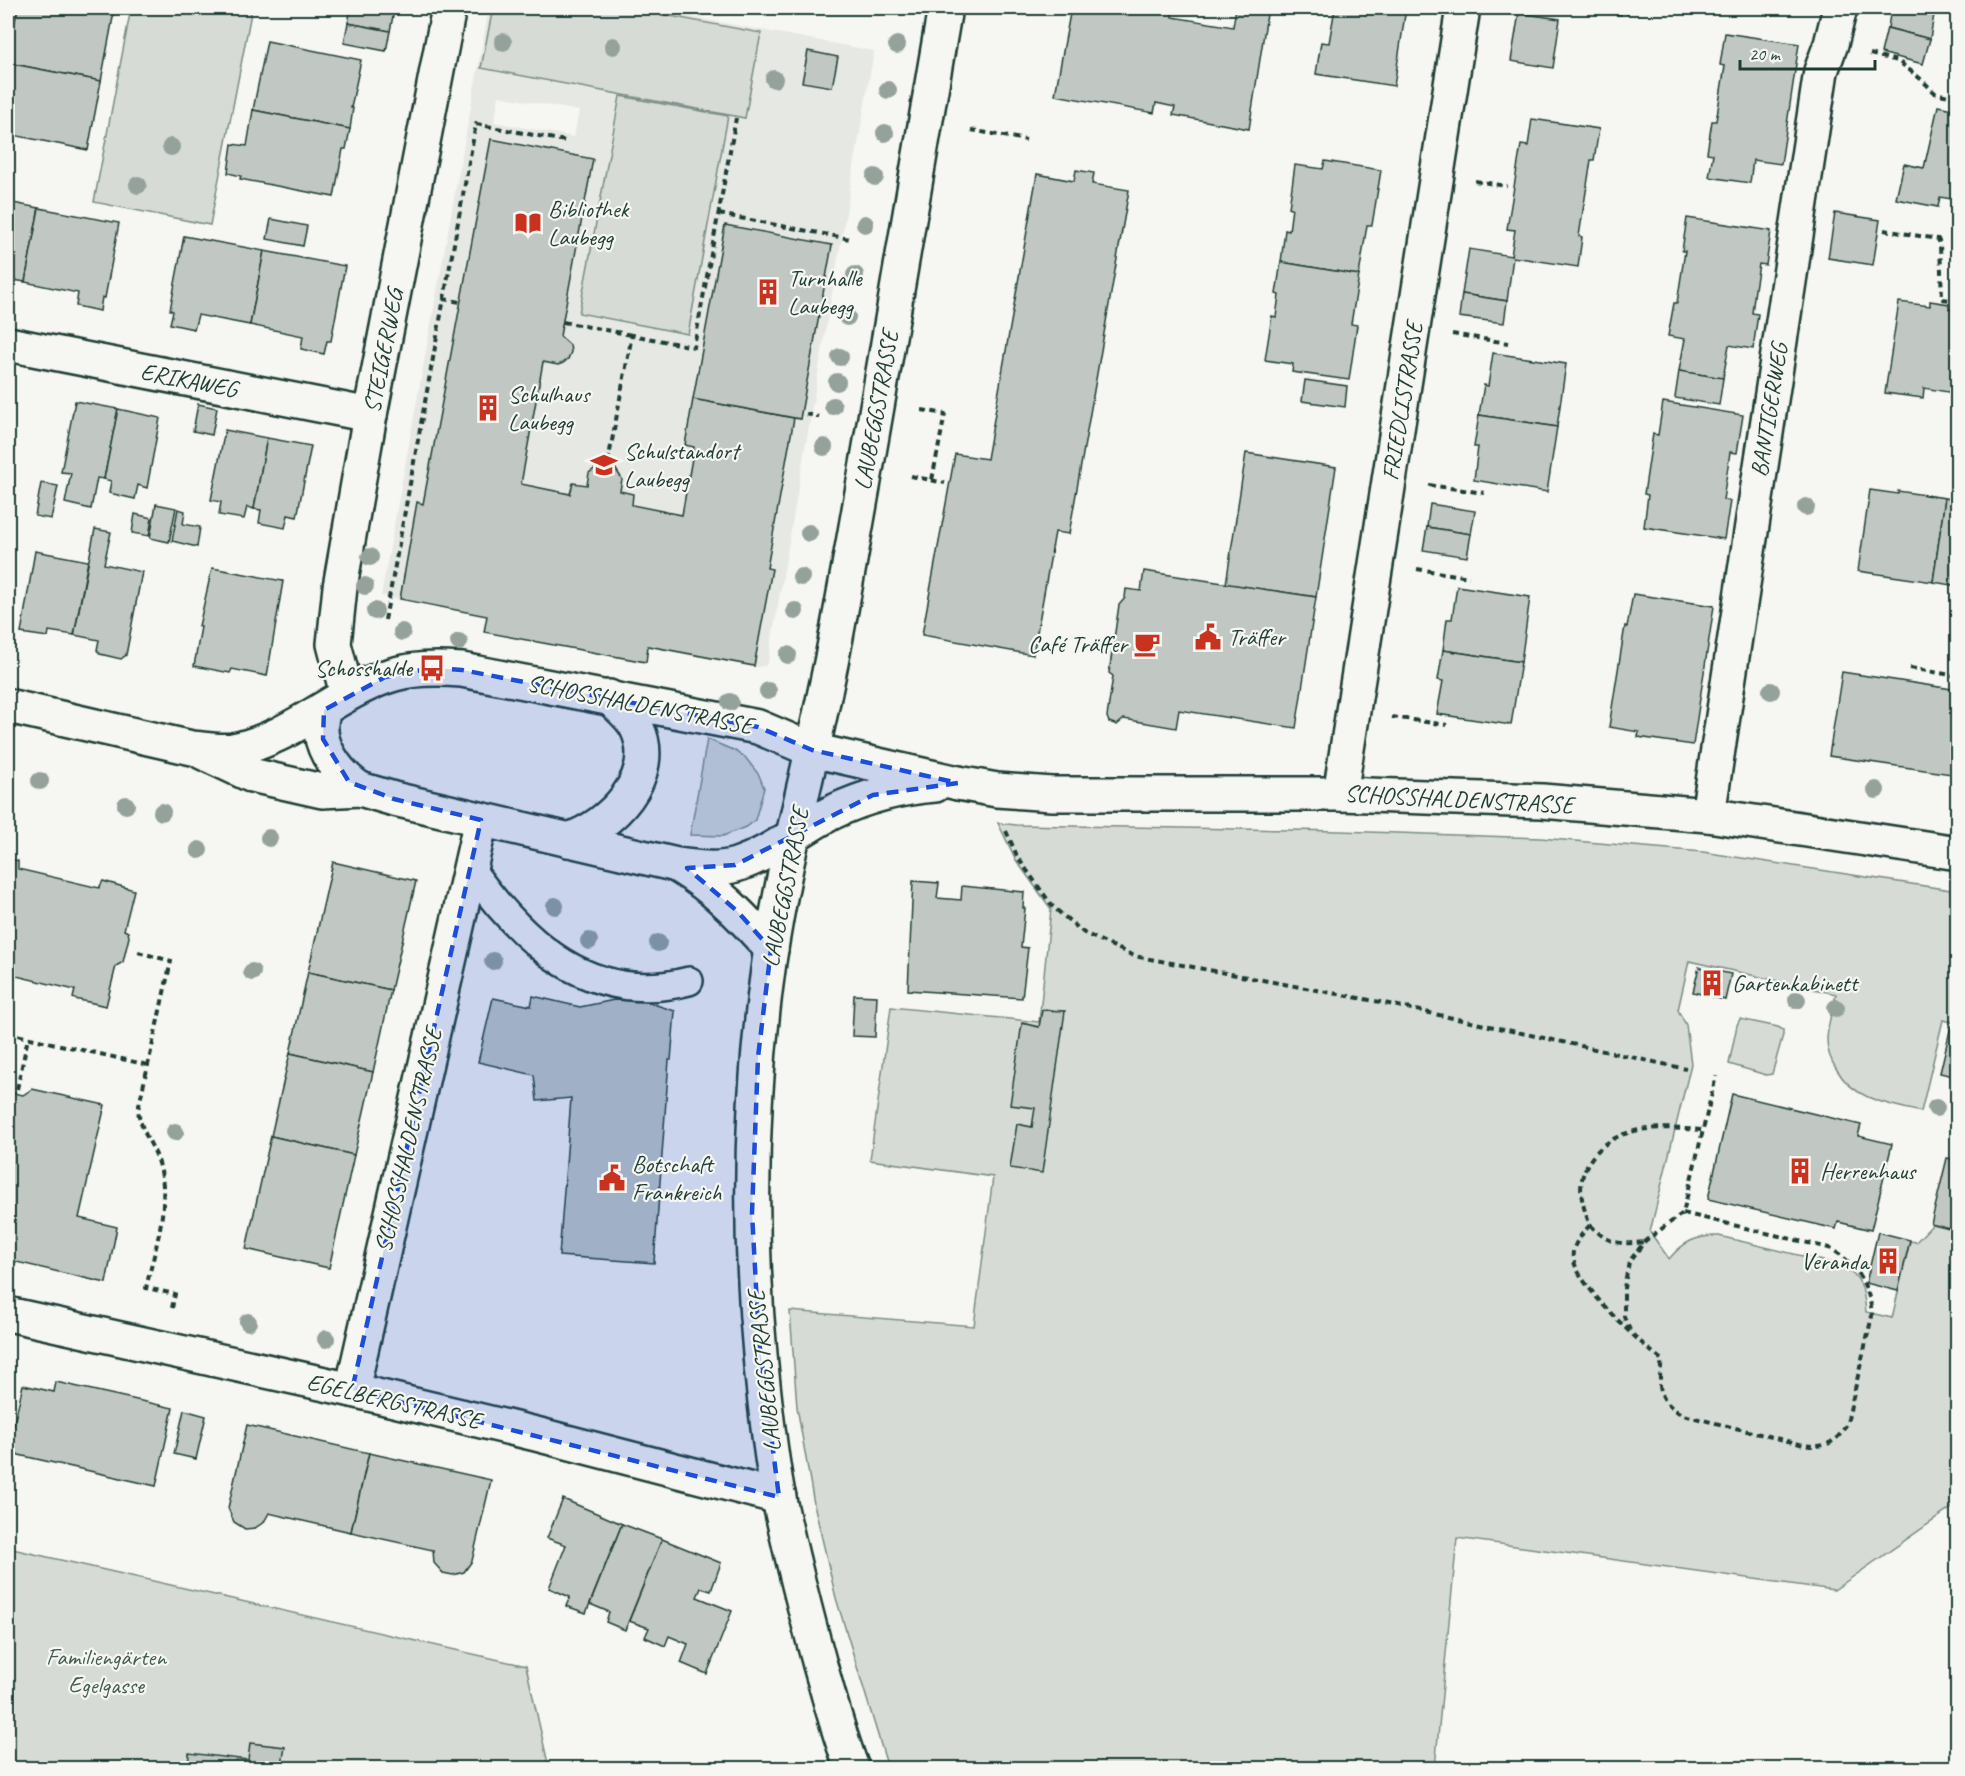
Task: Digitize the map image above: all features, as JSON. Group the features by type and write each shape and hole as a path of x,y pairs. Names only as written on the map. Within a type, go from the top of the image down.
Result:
{"street":[{"name":"STEIGERWEG","path":"335,702 334,644 340,587 370,415 450,8"},
{"name":"LAUBEGGSTRASSE","path":"852,1768 804,1606 779,1497 765,1406 759,1341 752,1213 753,1142 758,1057 771,949 845,589 945,8"},
{"name":"FRIEDLISTRASSE","path":"1340,794 1463,8"},
{"name":"BANTIGERWEG","path":"1707,815 1821,71 1834,35 1840,8"},
{"name":"ERIKAWEG","path":"8,344 370,415"},
{"name":"SCHOSSHALDENSTRASSE","path":"8,706 192,747 219,751 233,750 277,734 386,677 432,668 462,670 758,727 812,750 997,790 1053,794 1340,794 1542,801 1707,815 1958,853"},
{"path":"568,840 594,829 617,809 631,792 641,767 644,750 637,728 633,720 609,697"},
{"name":"SCHOSSHALDENSTRASSE","path":"335,702 320,729 331,758 349,782 360,789"},
{"name":"SCHOSSHALDENSTRASSE","path":"192,747 251,775 322,791 360,789 481,820 677,865 710,868 735,865 754,857 833,812 873,795 913,787 958,783"},
{"name":"SCHOSSHALDENSTRASSE","path":"352,1390 481,820"},
{"name":"SCHOSSHALDENSTRASSE","path":"677,865 695,876 738,911 771,949"},
{"name":"EGELBERGSTRASSE","path":"8,1314 352,1390 536,1434 779,1497"}],"lane":[{"path":"469,867 489,895 525,934 543,949 579,972 599,981 636,986 672,985 689,981"}],"path":[{"path":"1538,8 1552,8"},
{"path":"1574,8 1623,14 1627,13 1629,8"},
{"path":"1885,58 1898,61 1908,68 1935,93 1958,98"},
{"path":"563,322 694,347 736,118"},
{"path":"385,620 476,124 564,141"},
{"path":"971,130 1026,140"},
{"path":"1480,182 1507,186"},
{"path":"719,214 850,239"},
{"path":"1884,230 1938,239 1942,299 1958,301"},
{"path":"443,299 460,302"},
{"path":"608,462 632,335"},
{"path":"1471,337 1508,343"},
{"path":"922,410 945,414 932,480"},
{"path":"806,414 819,417"},
{"path":"911,476 945,483"},
{"path":"1449,488 1484,494"},
{"path":"1435,572 1469,577"},
{"path":"1910,668 1958,676"},
{"path":"1412,720 1447,725"},
{"path":"997,790 1000,818 1018,858 1053,907 1084,933 1134,956 1375,1001 1686,1069"},
{"path":"138,952 171,961 138,1110 140,1124 160,1165 164,1193 159,1230 146,1288 175,1294 170,1313"},
{"path":"8,1033 148,1065"},
{"path":"17,1089 28,1038"},
{"path":"1631,1333 1624,1317 1624,1288 1629,1262 1644,1241 1683,1213 1716,1076"},
{"path":"1644,1241 1621,1245 1602,1236 1590,1225 1582,1203 1582,1183 1587,1164 1603,1144 1621,1134 1665,1128 1703,1130"},
{"path":"1590,1225 1578,1239 1572,1254 1577,1272 1596,1297 1643,1346 1662,1360 1659,1380 1661,1395 1669,1407 1683,1416 1814,1447 1824,1446 1834,1441 1847,1423 1872,1316 1872,1305 1867,1292 1848,1259 1829,1248 1683,1213"}],"highlighted area":[{"path":"432,668 462,670 758,727 812,750 958,783 873,795 735,865 687,868 737,911 771,949 758,1057 752,1213 759,1341 779,1497 352,1390 481,820 394,799 349,782 323,739 324,710 385,677"}],"shaded area":[{"name":"Schulstandort Laubegg","path":"489,8 493,8 481,68 761,33 627,8 643,8 874,51 768,662 765,666 754,667 649,647 646,662 484,632 487,617 381,596","holes":["499,96 579,111 574,137 494,122"]}],"green space":[{"path":"131,8 252,8 210,225 94,202"},
{"path":"493,8 627,8 761,33 745,118 481,68"},
{"path":"620,96 728,116 688,334 579,313"},
{"path":"707,739 745,757 759,775 764,788 755,820 748,826 723,836 690,835"},
{"path":"998,823 1540,838 1703,852 1957,891 1957,1023 1943,1020 1921,1112 1863,1095 1853,1089 1837,1070 1830,1056 1827,1040 1836,994 1689,961 1678,1010 1686,1025 1691,1064 1650,1232 1669,1259 1680,1248 1697,1238 1719,1236 1840,1265 1853,1273 1861,1284 1866,1312 1892,1318 1910,1241 1916,1242 1932,1225 1957,1231 1957,1504 1834,1590 1457,1538 1435,1768 888,1768 836,1598 814,1504 797,1407 790,1311 974,1326 993,1177 870,1160 891,1007 1039,1022 1051,909 1016,860"},
{"path":"1740,1019 1783,1030 1772,1074 1766,1075 1729,1064"},
{"name":"Familiengärten Egelgasse","path":"8,1548 526,1666 549,1768 8,1768"}],"building":[{"path":"18,8 89,8 114,12 101,81 8,63 8,51"},
{"path":"351,8 394,11 390,31 348,23"},
{"path":"1071,8 1173,8 1172,17 1233,27 1236,8 1268,8 1249,129 1173,115 1175,107 1156,103 1154,113 1055,95"},
{"path":"1335,8 1406,8 1394,86 1316,74 1321,42 1329,43"},
{"path":"1891,8 1935,8 1930,39 1888,28"},
{"path":"1519,13 1560,19 1553,68 1511,61"},
{"path":"348,23 390,31 386,51 344,43"},
{"path":"1887,28 1930,39 1923,64 1881,53"},
{"path":"1725,33 1799,44 1781,164 1753,160 1750,183 1709,177 1713,154 1707,153 1712,121 1716,121 1725,66 1720,65"},
{"path":"267,41 361,60 351,108 353,108 350,129 253,110"},
{"path":"808,51 838,57 832,87 802,82"},
{"path":"8,63 101,81 88,150 8,134"},
{"path":"1938,106 1958,110 1958,200 1940,197 1938,207 1896,199 1904,164 1924,168"},
{"path":"253,110 350,129 346,149 343,149 334,197 240,179 241,176 228,173 232,144 247,146"},
{"path":"1532,119 1599,129 1594,160 1591,160 1579,236 1582,237 1578,267 1513,257 1507,301 1462,294 1469,249 1511,256 1515,230 1507,229 1521,145 1528,146"},
{"name":"Schulhaus Laubegg","path":"491,139 593,159 560,336 570,345 571,352 568,359 558,365 543,362 521,484 570,494 573,483 587,485 589,473 600,465 615,468 622,479 620,491 633,494 632,505 682,515 694,447 685,445 693,399 794,418 767,568 772,569 754,666 648,646 646,662 484,632 487,616 400,599 417,502 423,504"},
{"path":"1325,161 1381,170 1372,225 1367,225 1359,275 1281,262 1285,230 1289,231 1292,208 1289,208 1295,165 1323,169"},
{"path":"1076,170 1094,173 1092,184 1129,190 1069,534 1055,532 1033,655 922,635 955,454 987,459 1037,174 1074,181"},
{"path":"8,202 39,208 25,282 8,279"},
{"path":"39,208 119,223 105,298 102,297 100,311 76,306 78,293 25,282"},
{"path":"1835,213 1880,220 1873,265 1828,258"},
{"path":"1687,218 1771,231 1766,265 1759,264 1755,289 1752,313 1758,314 1753,349 1729,345 1723,378 1679,371 1685,339 1668,336 1674,303 1677,303 1685,251 1682,251"},
{"path":"271,219 307,226 303,246 267,239"},
{"name":"Turnhalle Laubegg","path":"725,225 832,245 800,419 693,399"},
{"path":"184,236 264,251 250,325 198,315 194,329 170,324 173,311 170,310"},
{"path":"264,251 345,266 331,341 327,341 324,354 301,349 303,336 250,325"},
{"path":"1281,262 1359,275 1351,324 1357,325 1349,380 1292,372 1293,364 1265,360 1272,316 1276,317 1279,295 1276,294"},
{"path":"1462,294 1507,301 1504,323 1459,317"},
{"path":"1930,301 1949,304 1949,309 1958,310 1958,371 1954,393 1924,388 1923,398 1885,393 1899,302 1930,306"},
{"path":"1493,353 1566,364 1557,427 1479,415 1484,385 1488,386"},
{"path":"1679,371 1723,378 1719,405 1675,398"},
{"path":"1305,380 1347,386 1345,407 1302,401"},
{"path":"75,401 118,409 104,479 97,478 91,509 65,503 71,473 61,472"},
{"path":"1663,402 1743,415 1737,453 1730,452 1723,500 1730,501 1724,539 1644,527 1648,495 1644,494 1653,434 1658,435"},
{"path":"198,404 217,408 212,435 193,431"},
{"path":"118,409 160,418 147,488 138,485 135,499 109,493 111,481 104,479"},
{"path":"1479,415 1557,427 1547,492 1474,480 1478,447 1474,447"},
{"path":"225,430 267,438 254,509 247,507 244,519 219,515 221,502 211,500"},
{"path":"267,438 311,446 297,517 288,515 285,528 259,523 261,510 254,509"},
{"path":"1246,453 1336,467 1316,597 1226,584"},
{"path":"41,483 58,486 51,519 35,516"},
{"path":"1870,490 1898,494 1898,491 1945,498 1933,582 1858,571"},
{"path":"1945,498 1958,500 1958,586 1933,582"},
{"path":"156,504 176,508 169,542 150,538"},
{"path":"1430,504 1475,511 1471,534 1427,527"},
{"path":"178,509 185,511 183,524 200,527 197,547 172,541"},
{"path":"135,514 152,518 149,536 132,533"},
{"path":"1427,527 1471,534 1467,557 1423,550"},
{"path":"95,529 111,532 104,564 142,572 126,655 121,659 100,654 97,650 99,640 74,635"},
{"path":"35,551 88,561 74,635 49,631 48,637 21,633"},
{"path":"212,568 283,581 267,676 232,669 230,673 194,666 201,627 199,626"},
{"path":"1144,571 1316,597 1296,728 1179,710 1176,728 1124,719 1117,725 1109,722 1107,717 1113,676 1109,673 1119,605 1125,598 1126,589 1141,591"},
{"path":"1457,586 1530,597 1521,662 1443,650 1447,619 1452,619"},
{"path":"1633,594 1714,606 1693,745 1638,737 1639,732 1609,727 1625,626 1627,627"},
{"path":"1443,650 1521,662 1511,725 1437,714 1443,681 1438,680"},
{"path":"1842,672 1958,690 1958,775 1829,756"},
{"path":"8,858 18,861 18,869 99,888 103,881 134,890 124,930 128,932 129,937 123,962 116,966 106,1006 73,998 75,990 8,974"},
{"path":"333,862 416,881 391,990 308,972"},
{"path":"913,881 939,883 937,898 961,900 962,886 1024,892 1023,908 1025,908 1021,947 1028,948 1022,998 908,990"},
{"name":"Gartenkabinett","path":"1699,967 1731,974 1725,1000 1693,992"},
{"path":"308,972 391,990 373,1072 290,1053"},
{"path":"854,995 877,996 875,1037 852,1036"},
{"name":"Botschaft Frankreich","path":"533,996 580,1007 614,1000 644,1001 675,1011 671,1060 669,1060 654,1263 559,1256 571,1098 537,1101 534,1075 478,1062 493,998 531,1006"},
{"path":"1042,1010 1065,1011 1042,1173 1010,1168 1017,1124 1032,1127 1035,1108 1010,1105 1022,1023 1039,1027"},
{"path":"1951,1026 1958,1027 1958,1077 1940,1073"},
{"path":"290,1053 373,1072 354,1155 271,1136"},
{"path":"32,1089 105,1105 79,1218 117,1227 106,1283 8,1260 8,1092 23,1095"},
{"name":"Herrenhaus","path":"1732,1094 1861,1125 1858,1136 1892,1144 1871,1230 1838,1222 1836,1229 1708,1199"},
{"path":"271,1136 354,1155 329,1268 246,1249"},
{"path":"1947,1158 1958,1160 1958,1231 1931,1224"},
{"name":"Veranda","path":"1878,1232 1910,1240 1898,1291 1866,1283"},
{"path":"56,1382 173,1408 156,1486 14,1452 10,1441 23,1385 54,1392"},
{"path":"184,1410 206,1416 196,1459 174,1454"},
{"path":"247,1425 369,1453 351,1532 269,1513 264,1522 255,1528 245,1529 234,1522 228,1508"},
{"path":"369,1453 491,1480 472,1561 464,1572 453,1575 443,1573 434,1563 433,1550 351,1532"},
{"path":"563,1499 622,1524 586,1613 566,1606 570,1597 549,1588 566,1545 547,1538"},
{"path":"622,1524 662,1539 625,1630 606,1622 609,1612 590,1604"},
{"path":"662,1539 721,1563 711,1591 701,1588 697,1597 732,1611 707,1674 681,1663 688,1644 669,1636 665,1646 645,1637 649,1628 629,1621"},
{"path":"250,1743 285,1747 282,1764 288,1765 288,1768 188,1768 189,1753 248,1760"}],"place":[{"name":"Bibliothek Laubegg","path":"528,223"},
{"name":"Turnhalle Laubegg","path":"768,292"},
{"name":"Schulhaus Laubegg","path":"488,408"},
{"name":"Schulstandort Laubegg","path":"604,465"},
{"name":"Träffer","path":"1208,637"},
{"name":"Café Träffer","path":"1147,644"},
{"name":"Schosshalde","path":"432,668"},
{"name":"Gartenkabinett","path":"1712,983"},
{"name":"Herrenhaus","path":"1800,1171"},
{"name":"Botschaft Frankreich","path":"612,1178"},
{"name":"Veranda","path":"1888,1261"}]}
